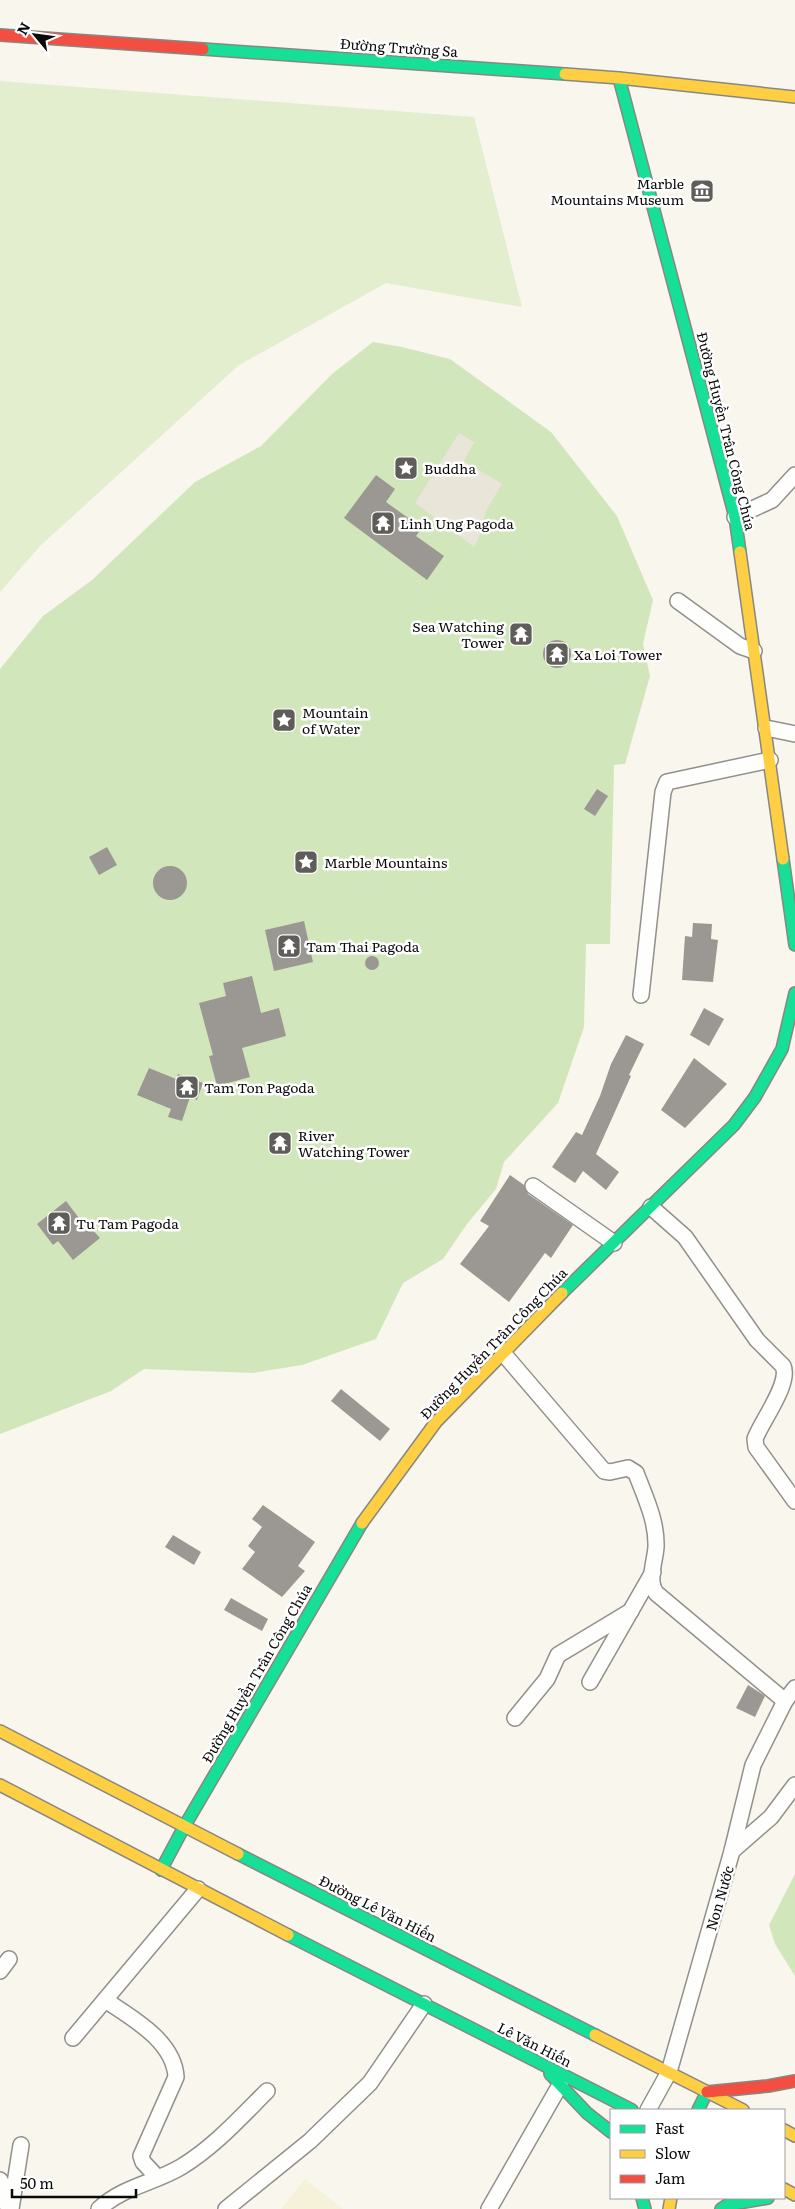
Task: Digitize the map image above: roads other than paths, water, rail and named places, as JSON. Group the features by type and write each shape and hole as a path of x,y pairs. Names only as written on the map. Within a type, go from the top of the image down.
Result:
{"main road":[{"name":"Đường Trường Sa","path":"0,35 620,78 795,97"},
{"name":"Đường Huyền Trân Công Chúa","path":"620,78 735,517 795,946"},
{"name":"Đường Huyền Trân Công Chúa","path":"161,1870 184,1827 357,1530 436,1422 503,1353 734,1126 755,1097 782,1049 795,992"},
{"name":"Đường Lê Văn Hiến","path":"0,1731 184,1827 741,2109"},
{"path":"0,1785 161,1870 424,2004"},
{"name":"Lê Văn Hiến","path":"424,2004 630,2109"},
{"path":"539,2064 587,2113 610,2131"},
{"path":"698,2109 707,2092 768,2086 795,2080"},
{"path":"720,2209 727,2205 762,2199"}],"street":[{"path":"735,517 772,500 795,476"},
{"path":"678,601 740,646 754,651"},
{"path":"766,728 795,734"},
{"path":"641,995 663,792 667,782 770,760"},
{"path":"533,1186 614,1243"},
{"path":"651,1207 685,1237 757,1340 785,1370 784,1383 755,1440 756,1447 795,1501"},
{"path":"503,1353 604,1471 610,1472 628,1468 636,1473 650,1512 655,1534 652,1582 656,1593 786,1701"},
{"path":"590,1682 653,1572"},
{"path":"515,1718 548,1679 558,1655 631,1611"},
{"name":"Non Nước","path":"649,2109 669,2072 732,1851 754,1765 786,1701 795,1688"},
{"path":"732,1851 771,1818 795,1785"},
{"path":"73,2038 198,1889"},
{"path":"105,2000 154,2035 175,2063 176,2077 141,2156 143,2162 157,2177"},
{"path":"226,2209 310,2141 370,2083 424,2004"},
{"path":"489,2209 560,2086"},
{"path":"99,2209 116,2196 179,2168 197,2157 221,2138 268,2091"},
{"path":"9,2209 21,2145"},
{"path":"0,2180 5,2190 9,2209"}],"place":[{"name":"Marble Mountains Museum","path":"702,191"},
{"name":"Buddha","path":"406,468"},
{"name":"Linh Ung Pagoda","path":"383,523"},
{"name":"Sea Watching Tower","path":"521,634"},
{"name":"Xa Loi Tower","path":"557,654"},
{"name":"Mountain of Water","path":"284,720"},
{"name":"Marble Mountains","path":"306,862"},
{"name":"Tam Thai Pagoda","path":"289,946"},
{"name":"Tam Ton Pagoda","path":"187,1087"},
{"name":"River Watching Tower","path":"280,1143"},
{"name":"Tu Tam Pagoda","path":"59,1223"}]}
